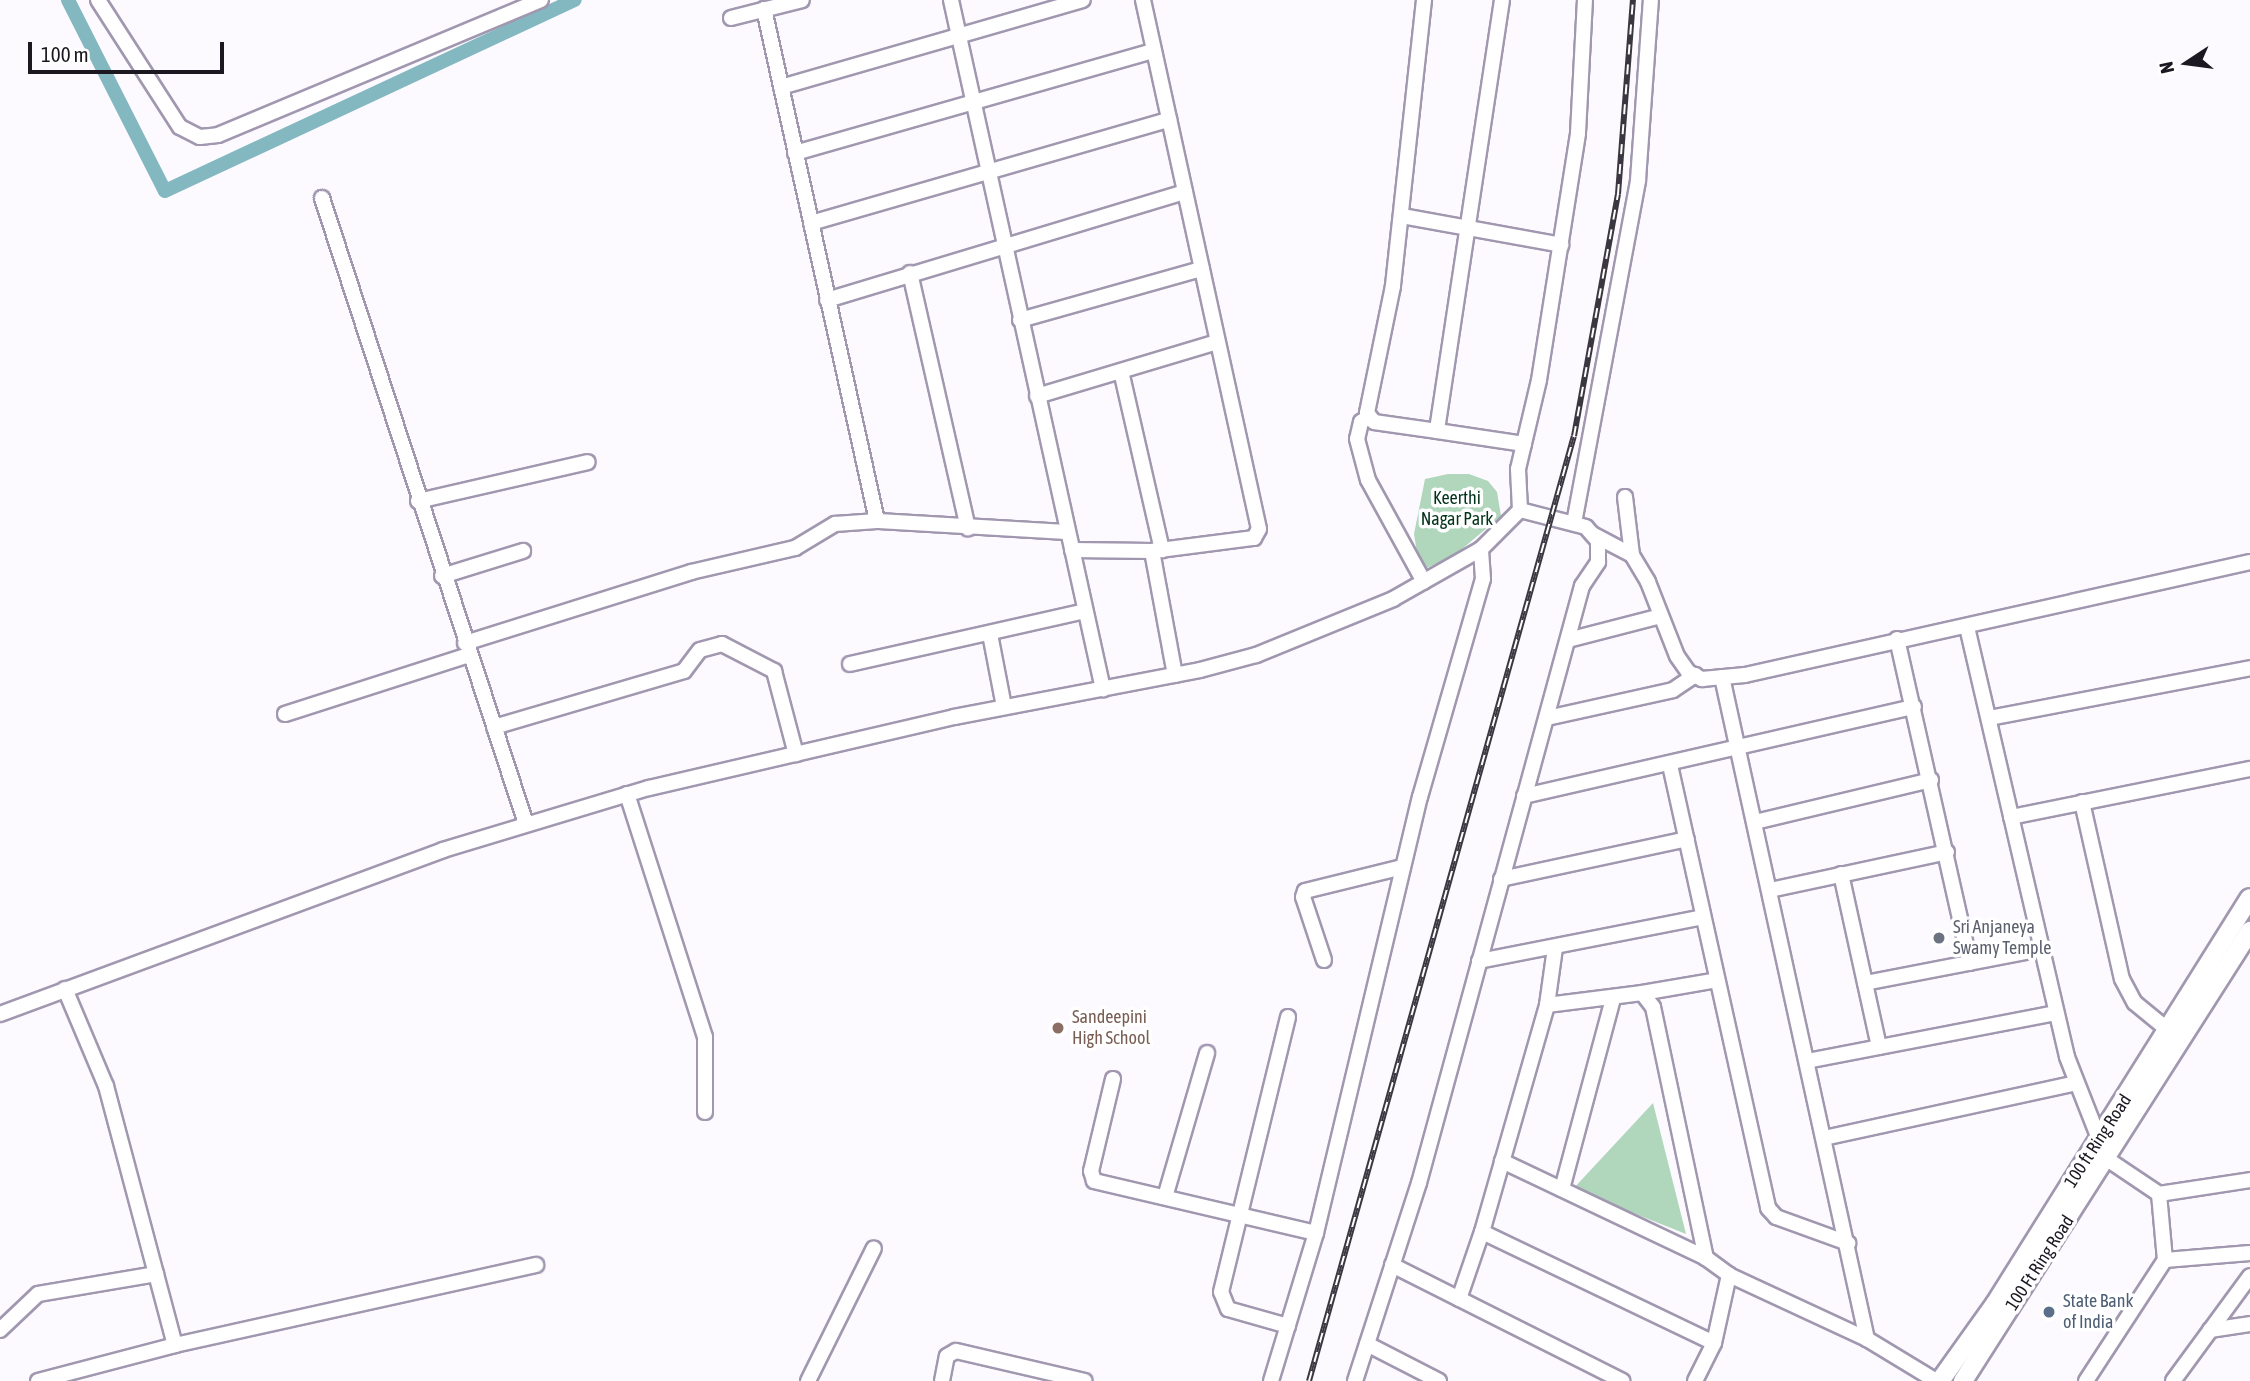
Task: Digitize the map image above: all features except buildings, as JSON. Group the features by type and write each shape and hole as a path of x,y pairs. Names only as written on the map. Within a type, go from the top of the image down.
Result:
{"main road":[{"name":"100 ft Ring Road","path":"1938,1381 1995,1304 2250,898"},
{"name":"100 Ft Ring Road","path":"1962,1381 2107,1159 2250,931"}],"street":[{"path":"98,0 180,127 200,137 218,135 541,0"},
{"path":"731,18 802,0"},
{"path":"951,0 1102,689"},
{"path":"781,87 1083,0"},
{"path":"1072,550 1157,550 1258,535 1143,0"},
{"path":"1367,418 1402,216 1424,0"},
{"path":"1437,431 1502,0"},
{"path":"0,1014 293,903 526,824 627,794 1004,707 1175,675 1307,637 1424,582 1481,549 1520,510 1518,470 1561,245 1578,133 1585,0"},
{"path":"1574,523 1637,180 1651,0"},
{"path":"764,9 877,521"},
{"path":"796,153 1154,51"},
{"path":"811,223 1169,120"},
{"path":"827,300 1003,243 1185,192"},
{"path":"322,198 442,576 526,824"},
{"path":"1402,216 1561,245"},
{"path":"1020,320 1202,269"},
{"path":"911,273 968,528"},
{"path":"1037,396 1217,342"},
{"path":"1121,371 1157,550 1175,675"},
{"path":"1424,582 1368,480 1357,439 1361,422 1367,418 1524,444"},
{"path":"418,501 588,462"},
{"path":"1625,497 1632,555 1677,656 1702,680 1897,639 1968,627 2250,562"},
{"path":"1520,510 1574,523 1632,555"},
{"path":"285,714 691,572 795,548 835,524 877,521 1068,532"},
{"path":"1355,1381 1392,1265 1479,961 1582,586 1598,562 1598,541 1592,534"},
{"path":"1272,1381 1316,1233 1403,867 1483,579 1481,549"},
{"path":"442,576 523,551"},
{"path":"849,664 1085,611"},
{"path":"1568,640 1661,616"},
{"path":"1968,627 2056,1013 2076,1083 2107,1159 2159,1194 2250,1180"},
{"path":"990,634 1004,707"},
{"path":"1897,639 1931,780 1970,963"},
{"path":"494,727 684,671 700,650 722,644 774,671 796,754"},
{"path":"1989,719 2250,668"},
{"path":"1547,718 1673,690 1695,676"},
{"path":"1723,677 1867,1339"},
{"path":"1524,796 1670,765 1914,707"},
{"path":"1670,765 1768,1208 1776,1217 1848,1243"},
{"path":"2011,817 2250,769"},
{"path":"1755,822 1931,780"},
{"path":"627,794 705,1037 705,1112"},
{"path":"2082,802 2122,979 2135,1003 2168,1030"},
{"path":"1501,879 1687,839"},
{"path":"1770,890 1947,852"},
{"path":"1324,960 1303,897 1306,891 1403,867"},
{"path":"1841,874 1879,1047"},
{"path":"1479,961 1703,917"},
{"path":"1459,1299 1482,1232 1547,1004 1555,948"},
{"path":"1865,983 2042,949"},
{"path":"1547,1004 1613,998 1717,980"},
{"path":"65,989 106,1086 175,1345"},
{"path":"1642,993 1653,1007 1706,1258"},
{"path":"1562,1189 1613,998"},
{"path":"1807,1061 2056,1013"},
{"path":"1288,1017 1221,1292 1224,1306 1288,1326"},
{"path":"1165,1197 1207,1053"},
{"path":"1113,1079 1092,1177 1316,1233"},
{"path":"1824,1138 2076,1083"},
{"path":"1502,1161 1706,1258 1729,1275 1867,1339 1938,1381"},
{"path":"2086,1381 2165,1260 2159,1194"},
{"path":"1482,1232 1714,1343"},
{"path":"808,1381 874,1248"},
{"path":"2165,1260 2250,1253"},
{"path":"38,1381 175,1345 536,1265"},
{"path":"1392,1265 1623,1381"},
{"path":"0,1331 38,1294 156,1274"},
{"path":"1695,1381 1714,1343 1729,1275"},
{"path":"2173,1381 2250,1276"},
{"path":"2210,1330 2250,1324"},
{"path":"1367,1344 1436,1380"},
{"path":"942,1381 947,1356 956,1351 1085,1381"}],"green space":[{"name":"Keerthi Nagar Park","path":"1448,474 1469,474 1488,481 1497,492 1501,516 1455,555 1420,571 1414,534 1425,479"},
{"path":"1653,1103 1686,1234 1573,1189"}],"waterway":[{"path":"68,0 165,191 575,0"}],"railway":[{"path":"1309,1381 1574,436 1618,194 1633,0"}],"place":[{"name":"Sri Anjaneya Swamy Temple","path":"1939,938"},
{"name":"Sandeepini High School","path":"1058,1028"},
{"name":"State Bank of India","path":"2049,1312"}]}
